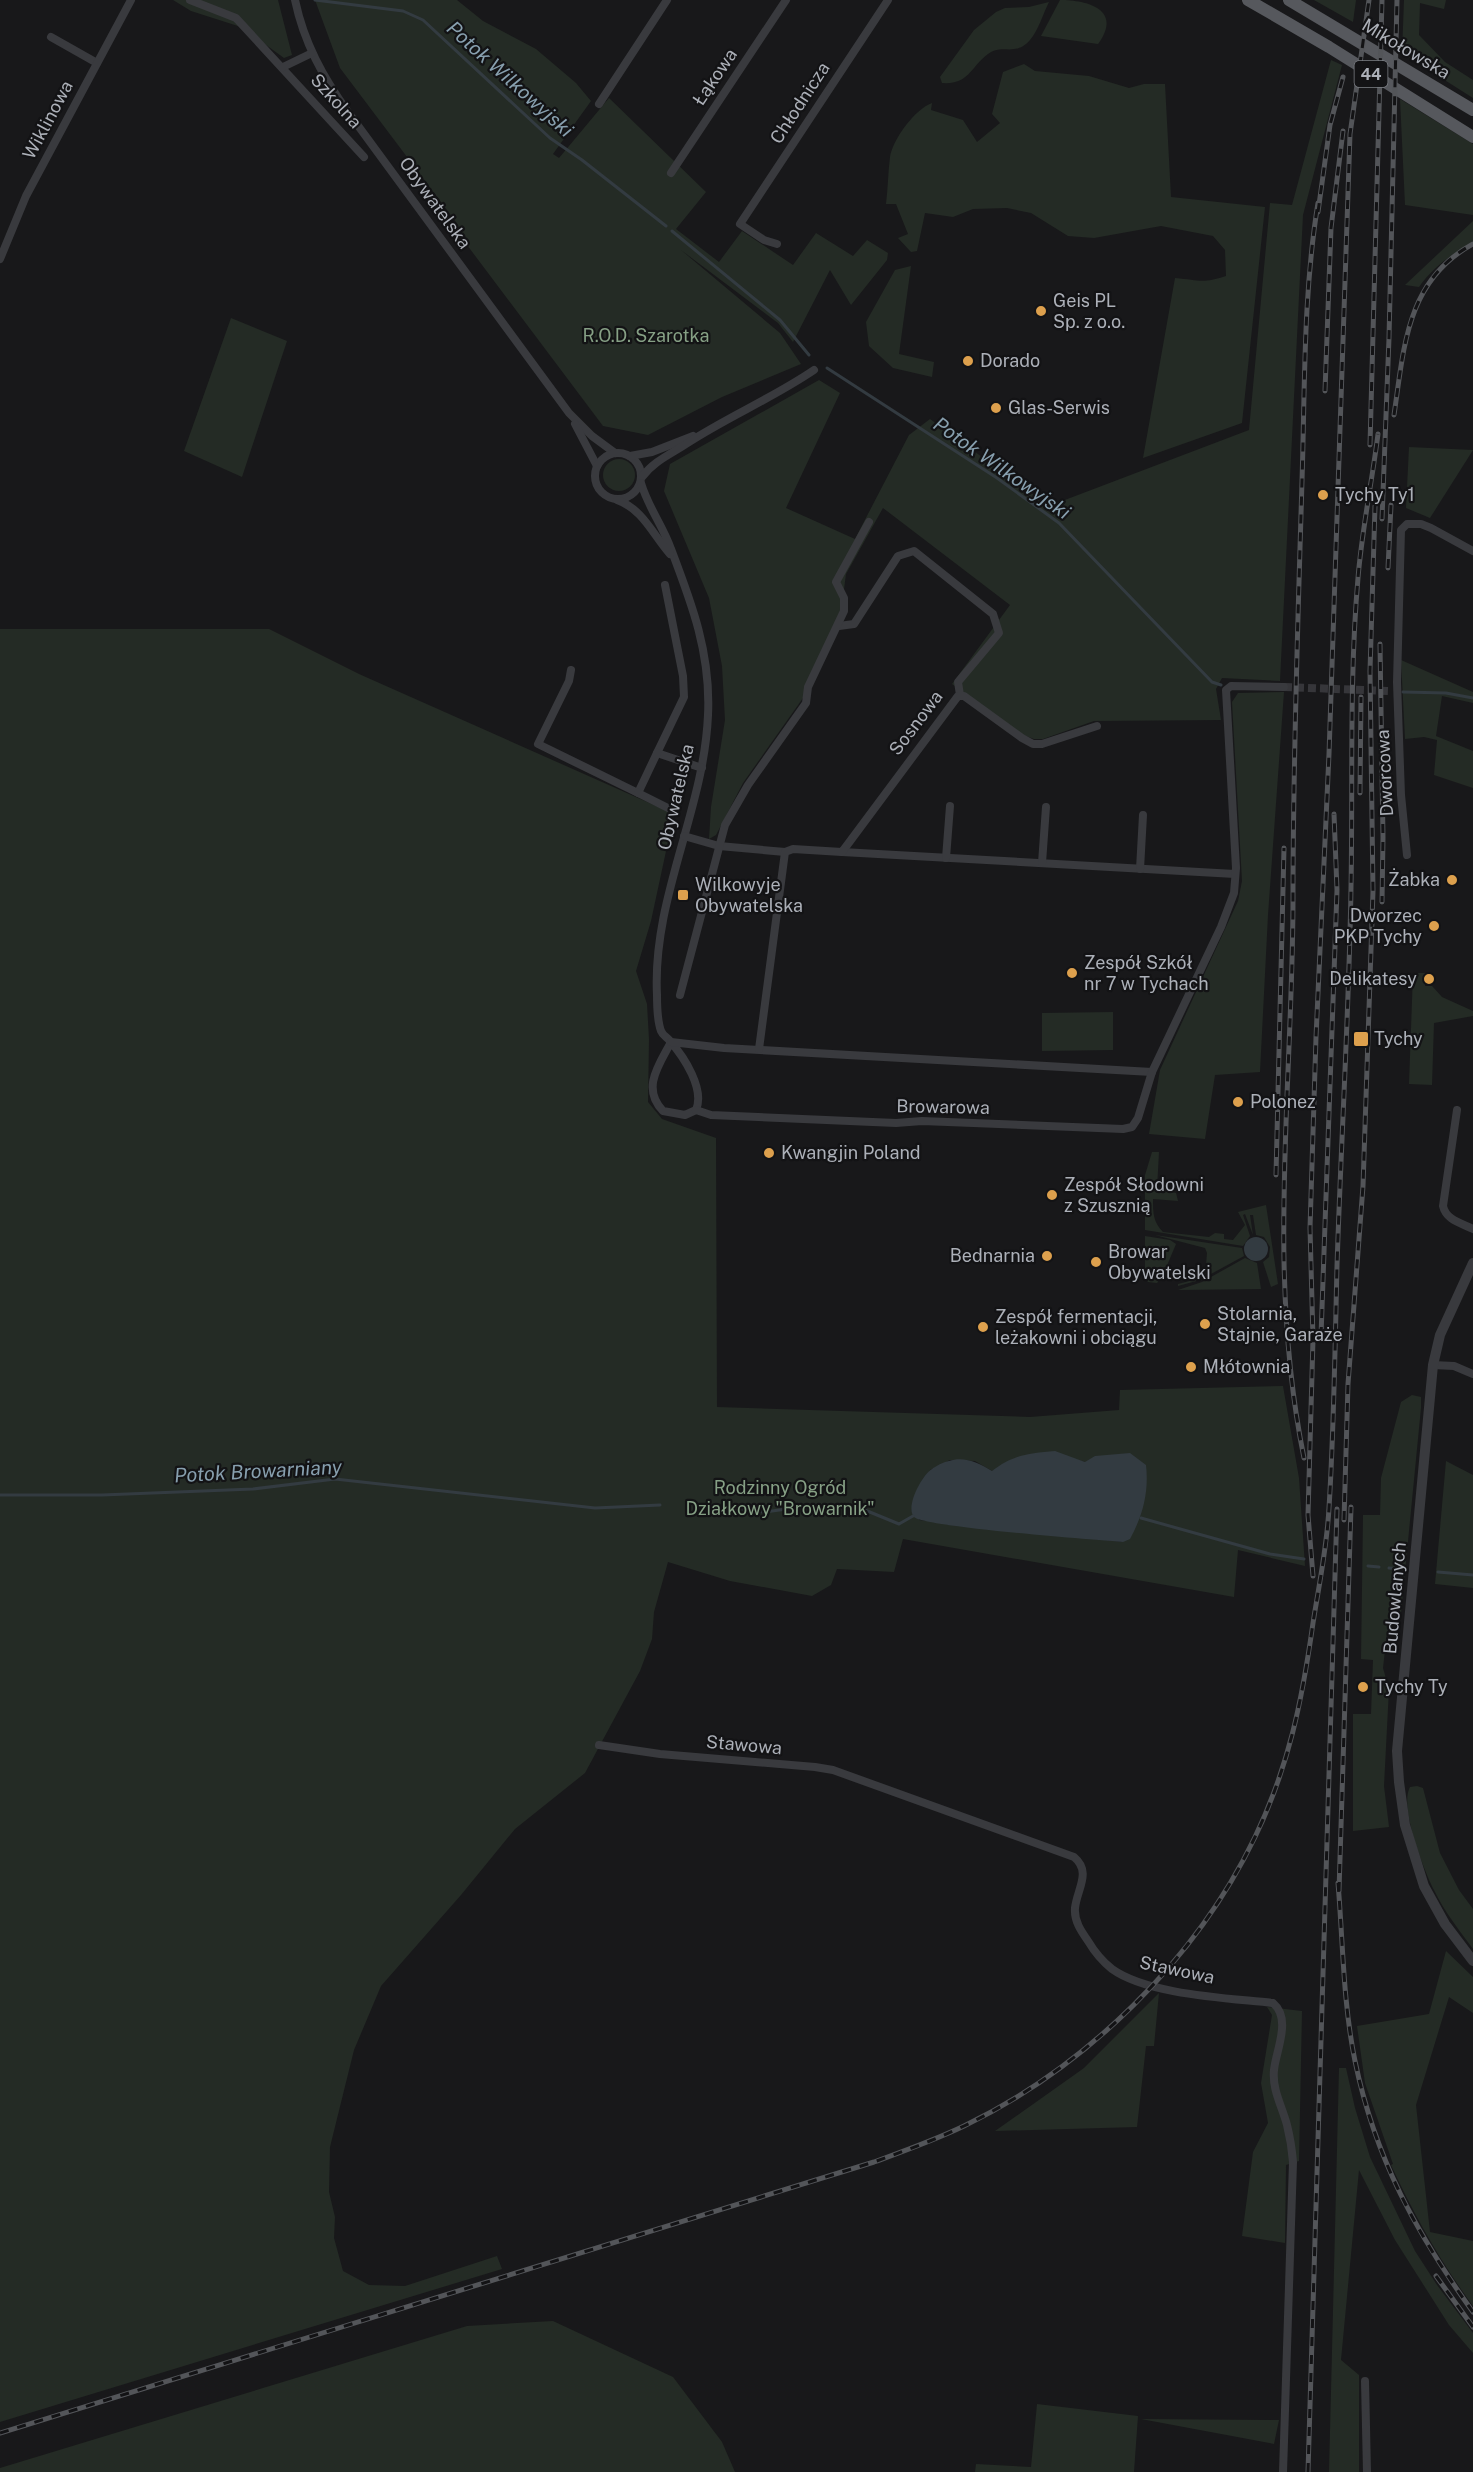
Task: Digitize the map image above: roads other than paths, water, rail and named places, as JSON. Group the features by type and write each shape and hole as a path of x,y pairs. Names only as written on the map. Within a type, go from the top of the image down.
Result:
{"main road":[{"name":"44","path":"1248,0 1329,47 1473,137"},
{"name":"Mikołowska","path":"1289,0 1473,110"}],"street":[{"name":"Wiklinowa","path":"0,259 26,196 131,0"},
{"name":"Szkolna","path":"190,0 236,18 364,157"},
{"name":"Obywatelska","path":"295,0 312,54 327,83 569,413 597,466"},
{"path":"599,104 667,0"},
{"name":"Łąkowa","path":"671,173 786,0"},
{"name":"Chłodnicza","path":"777,244 764,240 740,224 888,0"},
{"path":"51,37 97,63"},
{"name":"Szkolna","path":"283,67 312,54"},
{"path":"697,436 652,452 630,456 615,453 601,460 597,466 595,481 598,488 603,494 617,500 632,495 657,461 697,436 796,382 814,369"},
{"name":"Obywatelska","path":"569,413 592,436 615,453"},
{"path":"630,456 640,467 641,480"},
{"name":"Obywatelska","path":"641,480 648,504 668,542 693,607 705,662 708,715 702,768 662,921 657,956 658,1018 664,1035 671,1042 696,1082 699,1098 696,1110"},
{"name":"Obywatelska","path":"617,500 627,503 639,513 674,559"},
{"path":"681,994 725,825 748,785 806,703 808,687 839,626 844,611 844,598 836,582 869,522"},
{"name":"Dworcowa","path":"1407,855 1394,691 1401,530 1407,524 1421,524 1473,551"},
{"path":"839,626 854,624 898,556 914,551 993,614 999,633 958,682 960,695"},
{"path":"638,793 684,697 683,676 665,585"},
{"path":"571,670 569,681 538,744 672,810"},
{"name":"Browarowa","path":"696,1110 711,1115 896,1123 922,1121 1123,1129 1136,1123 1152,1072 1221,927 1234,893 1226,690 1231,686 1284,687"},
{"name":"Sosnowa","path":"842,852 907,762 960,695 1033,744 1042,744 1097,726"},
{"path":"657,753 702,768"},
{"path":"946,858 950,806"},
{"path":"1042,863 1046,807"},
{"path":"1140,869 1143,815"},
{"path":"684,836 719,846 785,852 793,849 1235,874"},
{"path":"759,1049 785,852"},
{"path":"696,1110 685,1114 666,1112 657,1105 653,1098 652,1078 671,1042 1152,1072"},
{"path":"1456,1110 1443,1206 1450,1218 1473,1229"},
{"name":"Budowlanych","path":"1473,1263 1440,1335 1433,1365 1397,1751 1405,1824 1424,1886 1445,1924 1473,1961"},
{"path":"1433,1365 1454,1366 1473,1374"},
{"name":"Stawowa","path":"599,1745 660,1754 833,1770 1075,1858 1081,1864 1084,1873 1075,1907 1076,1917 1091,1945 1110,1968 1143,1982 1168,1989 1273,2003 1279,2008 1282,2019 1274,2069 1275,2088 1287,2124 1293,2162 1283,2472"},
{"path":"1365,2381 1366,2472"}],"waterway":[{"name":"Potok Wilkowyjski","path":"315,0 403,11 423,20 550,138 582,160 666,226"},
{"name":"Potok Wilkowyjski","path":"672,231 780,320 809,355"},
{"name":"Potok Wilkowyjski","path":"827,368 997,478 1059,523 1212,682 1221,685"},
{"name":"Potok Wilkowyjski","path":"1403,692 1446,693 1473,698"},
{"name":"Potok Browarniany","path":"0,1495 102,1495 253,1489 335,1479 595,1508 660,1505"},
{"name":"Potok Browarniany","path":"694,1504 765,1512 801,1507 860,1508 899,1524 913,1516"},
{"path":"1141,1518 1270,1554 1304,1559"},
{"path":"1368,1566 1379,1567"},
{"path":"1389,1568 1403,1569"},
{"path":"1438,1572 1473,1575"}],"tunnel":[{"path":"1284,687 1389,691"}],"railway":[{"path":"1313,1576 1308,1515 1313,1339 1310,1228 1316,1037 1329,754 1350,134 1369,0"},
{"path":"1370,445 1382,0"},
{"path":"1382,519 1397,0"},
{"path":"1318,212 1330,125 1343,77"},
{"path":"1325,391 1331,228 1343,131"},
{"path":"1304,1458 1293,1388 1286,1318 1284,1178 1292,967 1295,741 1306,342 1310,272 1318,203"},
{"path":"1394,415 1406,341 1421,296 1434,276 1451,259 1473,244"},
{"path":"0,2433 874,2162 942,2136 1009,2102 1053,2073 1094,2041 1169,1967 1202,1926 1231,1882 1255,1837 1277,1785 1299,1706 1326,1537 1332,1448 1349,982 1355,617 1362,542 1378,434"},
{"path":"1388,568 1391,505"},
{"path":"1344,1520 1348,1384 1363,1186 1373,891 1370,671 1375,506"},
{"path":"1380,644 1382,902"},
{"path":"1360,793 1361,697"},
{"path":"1321,1336 1337,890 1334,814"},
{"path":"1276,1175 1284,848"},
{"path":"1339,1891 1351,1507"},
{"path":"1308,2472 1337,1509"},
{"path":"1338,1883 1351,2039 1363,2096 1386,2162 1400,2193 1433,2253 1473,2312"},
{"path":"1436,2276 1473,2327"}],"place":[{"name":"Geis PL Sp. z o.o.","path":"1041,311"},
{"name":"Dorado","path":"968,361"},
{"name":"Glas-Serwis","path":"996,408"},
{"name":"Tychy Ty1","path":"1323,495"},
{"name":"Żabka","path":"1452,880"},
{"name":"Wilkowyje Obywatelska","path":"683,895"},
{"name":"Dworzec PKP Tychy","path":"1434,926"},
{"name":"Zespół Szkół nr 7 w Tychach","path":"1072,973"},
{"name":"Delikatesy","path":"1429,979"},
{"name":"Tychy","path":"1361,1039"},
{"name":"Polonez","path":"1238,1102"},
{"name":"Kwangjin Poland","path":"769,1153"},
{"name":"Zespół Słodowni z Szusznią","path":"1052,1195"},
{"name":"Bednarnia","path":"1047,1256"},
{"name":"Browar Obywatelski","path":"1096,1262"},
{"name":"Stolarnia, Stajnie, Garaże","path":"1205,1324"},
{"name":"Zespół fermentacji, leżakowni i obciągu","path":"983,1327"},
{"name":"Młótownia","path":"1191,1367"},
{"name":"Tychy Ty","path":"1363,1687"}],"park label":[{"name":"R.O.D. Szarotka","path":"646,336"},
{"name":"Rodzinny Ogród Działkowy \"Browarnik\"","path":"780,1498"}]}
